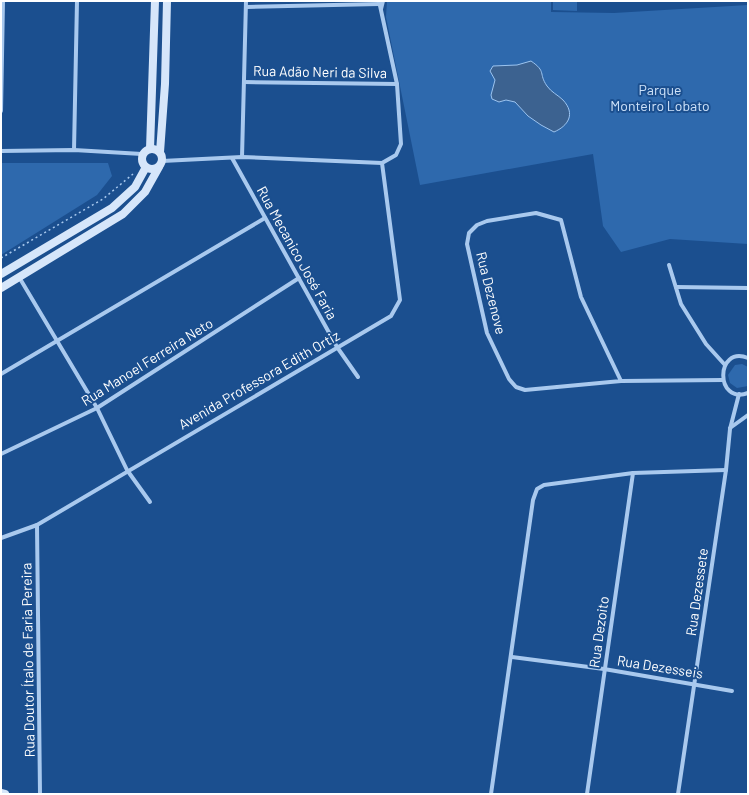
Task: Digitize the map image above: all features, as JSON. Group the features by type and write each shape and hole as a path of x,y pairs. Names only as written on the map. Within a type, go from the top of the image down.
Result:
{"street":[{"path":"1,111 3,1"},
{"path":"74,150 77,1"},
{"path":"150,149 155,1"},
{"path":"1,288 123,214 145,192 161,164 160,152 165,84 167,1"},
{"path":"242,157 246,1"},
{"path":"142,154 142,162 146,167 153,169 161,164 242,157 382,162 396,155 401,144 397,84 380,12 380,2 247,7"},
{"name":"Rua Adão Neri da Silva","path":"244,82 397,84"},
{"path":"1,150 74,150 142,154 154,148 160,152"},
{"name":"Rua Mecanico José Faria","path":"232,158 337,347 358,377"},
{"name":"Avenida Professora Edith Ortiz","path":"1,538 37,525 127,470 392,316 400,300 382,162"},
{"path":"1,274 112,208 135,187 146,167"},
{"name":"Rua Dezenove","path":"621,381 581,297 561,220 536,213 487,221 477,225 469,233 467,244 487,333 509,379 516,388 525,390 621,381 723,380"},
{"path":"1,374 58,342 265,218"},
{"path":"669,265 681,304 690,321 706,344 725,365"},
{"path":"19,277 97,408 127,470 150,502"},
{"name":"Rua Manoel Ferreira Neto","path":"1,454 97,408 299,278"},
{"path":"676,287 748,288"},
{"path":"747,394 739,394 726,387 722,375 725,365 731,359 738,356 748,358"},
{"name":"Rua Dezessete","path":"678,794 726,470 730,429 739,394"},
{"path":"730,429 748,415"},
{"path":"491,794 512,657 533,500 537,489 544,484 633,473 726,470"},
{"name":"Rua Dezoito","path":"587,794 633,473"},
{"name":"Rua Doutor Ítalo de Faria Pereira","path":"37,525 40,794"},
{"name":"Rua Dezesseis","path":"512,657 604,669 732,690"}],"path":[{"path":"1,258 103,199 133,174"}],"green space":[{"name":"Parque Monteiro Lobato","path":"387,1 551,1 551,12 614,13 748,5 748,244 670,239 621,252 603,226 593,154 420,185 386,17"},
{"path":"553,1 577,1 577,11 553,10"},
{"path":"1,163 108,163 112,176 97,195 1,255"},
{"path":"742,364 748,367 748,386 737,388 730,383 728,375 735,365"}],"shaded area":[{"path":"531,61 541,70 544,82 563,100 569,110 569,119 563,126 554,132 528,116 515,102 506,100 499,102 492,99 491,95 495,80 490,71 493,66 517,65"}]}
